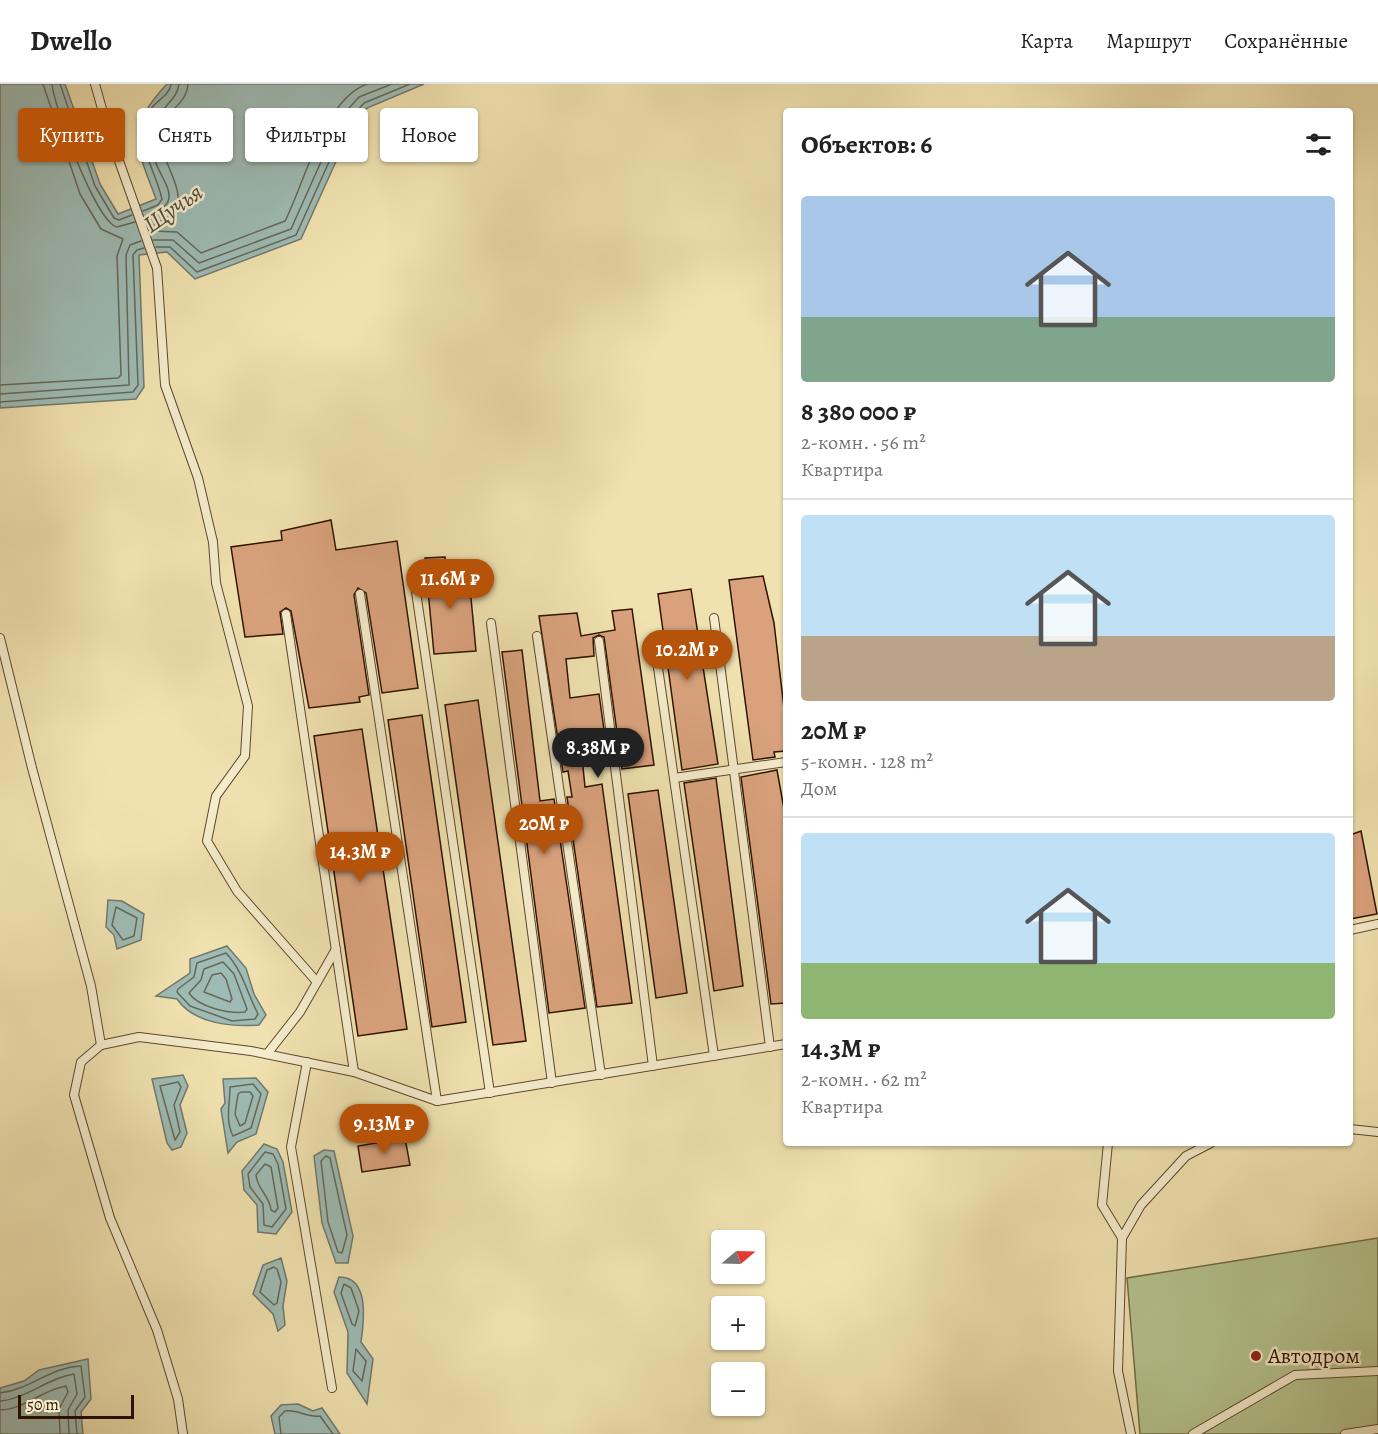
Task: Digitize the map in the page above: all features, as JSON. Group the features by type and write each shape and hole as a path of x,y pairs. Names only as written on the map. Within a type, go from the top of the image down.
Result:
{"lane":[{"path":"95,84 108,130 158,268 158,319 165,385 198,478 213,542 216,583 248,706 245,756 216,796 207,841 237,891 316,982"},
{"path":"416,585 490,1093"},
{"path":"360,594 437,1101"},
{"path":"286,614 354,1072"},
{"path":"714,618 770,1047"},
{"path":"491,622 552,1083"},
{"path":"537,636 601,1075"},
{"path":"0,638 32,768 91,986 101,1045"},
{"path":"654,640 714,1056"},
{"path":"599,641 653,1066"},
{"path":"674,778 783,762"},
{"path":"1353,929 1378,924"},
{"path":"267,1054 300,1012 336,949"},
{"path":"183,1434 178,1399 156,1330 110,1218 74,1095 81,1062 101,1045 138,1037 267,1054 354,1072 437,1101 783,1045"},
{"path":"307,1062 291,1146 332,1388"},
{"path":"1353,1129 1378,1131"},
{"path":"1108,1146 1102,1205 1122,1238"},
{"path":"1131,1434 1118,1371 1122,1238 1141,1205 1186,1156 1205,1146"},
{"path":"1192,1434 1295,1375 1378,1371"},
{"path":"1345,1434 1378,1429"}],"green space":[{"name":"Автодром","path":"1378,1238 1378,1434 1140,1434 1127,1278"}],"water":[{"name":"Щучья","path":"0,84 65,84 73,108 18,108 18,162 92,162 100,184 118,214 156,199 142,162 233,162 233,108 148,108 167,84 424,84 367,108 245,108 245,162 336,162 301,239 195,279 167,252 139,255 144,387 136,399 0,408"},
{"path":"108,900 122,901 144,914 141,940 117,949 114,935 106,927"},
{"path":"227,946 246,968 254,994 266,1015 259,1025 226,1024 203,1019 193,1014 177,999 156,996 190,973 190,959"},
{"path":"183,1075 188,1086 180,1105 187,1133 181,1147 172,1150 167,1143 152,1079"},
{"path":"256,1078 268,1092 256,1134 237,1142 228,1153 221,1109 225,1103 223,1079"},
{"path":"264,1144 277,1149 283,1162 292,1212 276,1234 258,1232 257,1205 244,1190 242,1171"},
{"path":"324,1150 334,1151 353,1236 348,1263 336,1263 322,1223 314,1156"},
{"path":"281,1258 287,1281 283,1306 285,1325 278,1331 273,1314 253,1294 263,1265"},
{"path":"339,1277 349,1279 356,1284 363,1302 361,1342 373,1359 367,1404 347,1373 348,1332 334,1292"},
{"path":"88,1359 91,1399 81,1412 83,1434 0,1434 0,1388 24,1381 39,1370"},
{"path":"298,1404 313,1411 322,1408 340,1434 275,1434 271,1416 281,1405"}],"building":[{"path":"331,520 336,550 397,541 418,688 382,693 366,593 358,588 354,595 369,695 359,697 360,702 309,708 291,611 286,608 280,612 283,634 245,637 231,547 282,540 281,531"},
{"path":"445,557 447,578 469,577 476,651 434,654 425,558"},
{"path":"763,576 774,623 783,700 783,751 774,752 775,757 753,760 729,580"},
{"path":"691,589 718,764 682,770 658,594"},
{"path":"632,609 654,765 622,769 604,637 599,635 593,638 594,656 566,659 570,698 599,694 606,744 581,747 585,787 602,784 632,1003 597,1007 567,797 572,797 568,771 563,772 539,616 577,613 581,636 615,630 612,611"},
{"path":"522,650 540,801 554,799 585,1008 549,1013 502,652"},
{"path":"478,700 526,1041 493,1045 445,705"},
{"path":"422,715 466,1022 432,1027 388,720"},
{"path":"362,729 407,1029 358,1036 314,736"},
{"path":"777,770 783,803 783,1003 771,1004 741,777"},
{"path":"716,778 743,986 714,991 684,783"},
{"path":"658,790 687,993 656,998 628,794"},
{"path":"1361,831 1377,914 1353,918 1353,834"},
{"path":"405,1138 410,1165 362,1172 358,1146"}],"place":[{"name":"Автодром","path":"1256,1356"}]}
